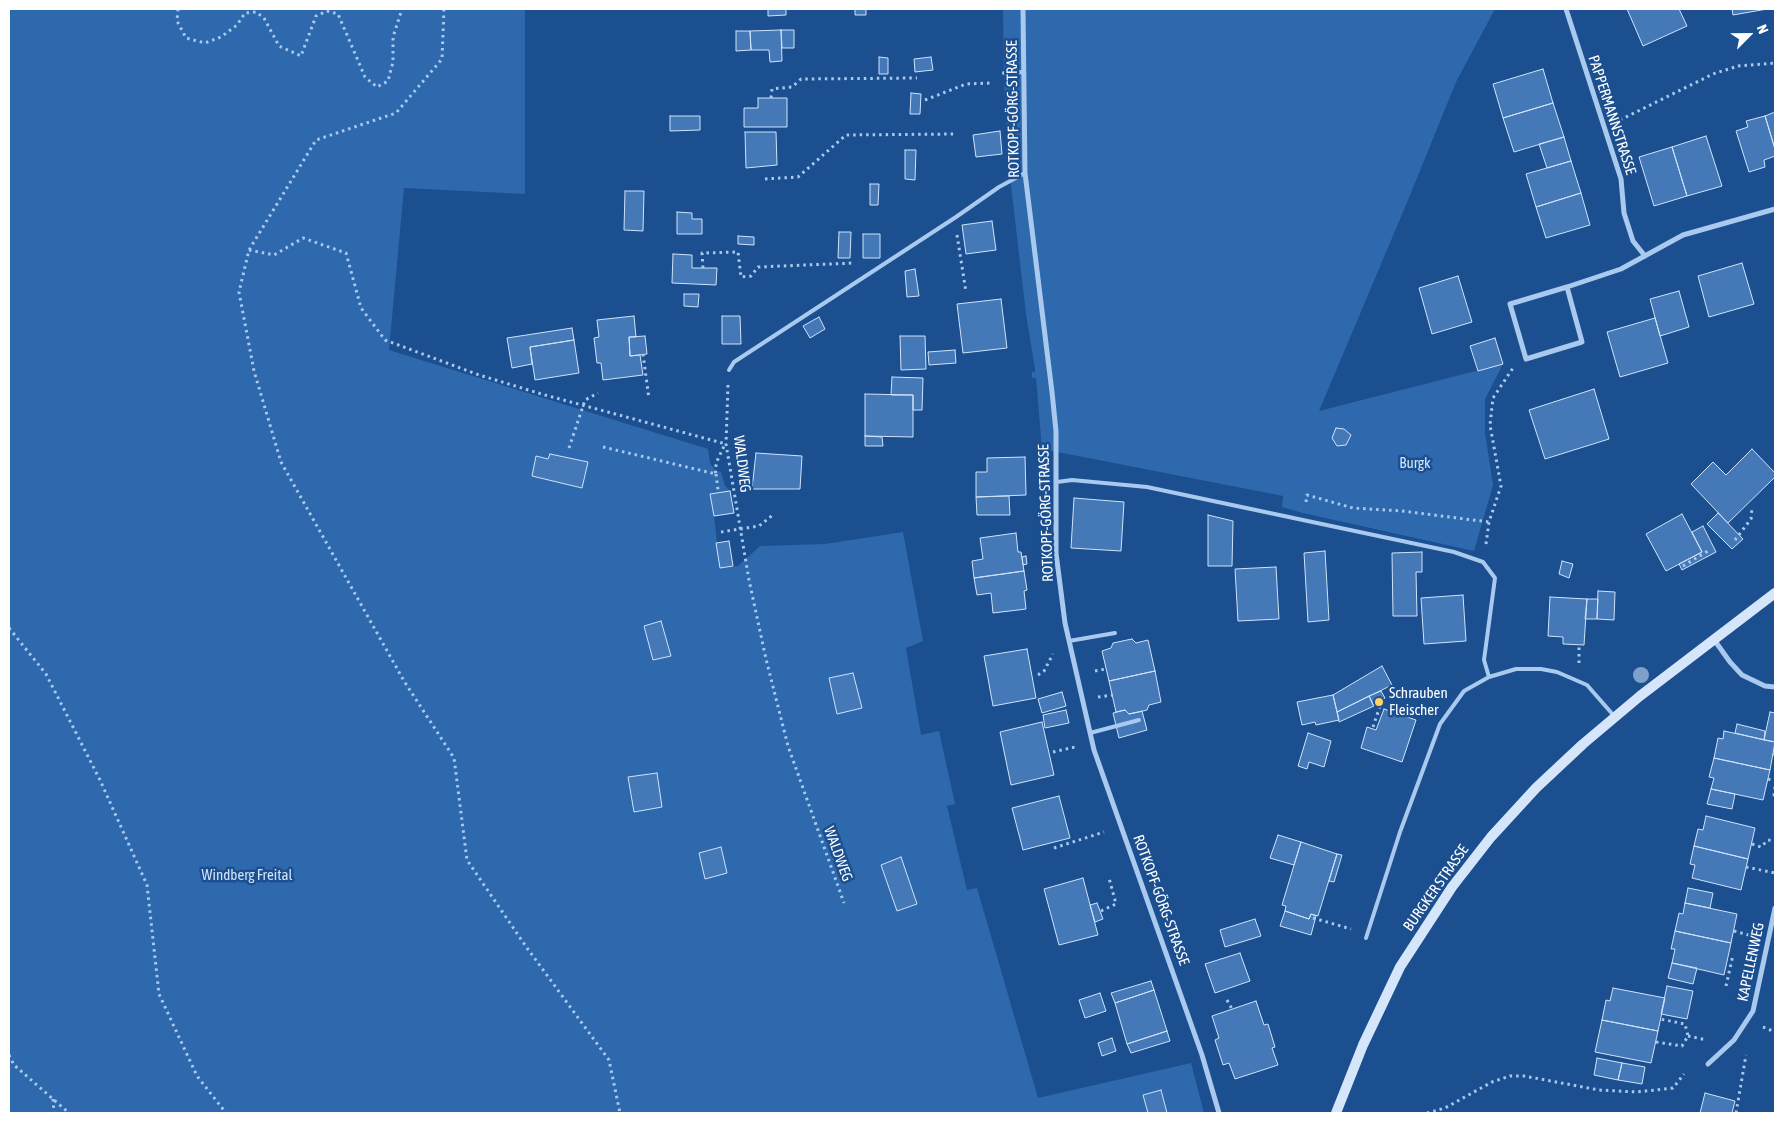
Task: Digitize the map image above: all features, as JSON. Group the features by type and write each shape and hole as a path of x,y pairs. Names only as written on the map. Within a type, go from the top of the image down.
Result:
{"main road":[{"name":"BURGKER STRASSE","path":"1336,1113 1364,1045 1400,967 1452,887 1491,837 1536,788 1583,744 1640,696 1715,641 1775,593"}],"street":[{"name":"ROTKOPF-GÖRG-STRASSE","path":"1023,9 1025,173 1056,431 1056,553 1069,641 1094,750 1202,1055 1218,1113"},
{"name":"PAPPERMANNSTRASSE","path":"1566,9 1621,179 1624,213 1633,241 1645,256"},
{"path":"1566,287 1582,342 1526,359 1510,304 1621,269 1683,235 1775,209"},
{"path":"1715,641 1742,675 1765,686 1775,687"},
{"name":"KAPELLENWEG","path":"1708,1064 1734,1040 1753,1011 1775,908"}],"lane":[{"path":"1004,73 1024,72"},
{"path":"729,370 734,362 956,218 999,187 1025,173"},
{"path":"1057,482 1072,480 1147,487 1454,552 1483,562 1494,578 1484,660 1489,677"},
{"path":"1069,641 1115,632"},
{"path":"1366,938 1400,832 1440,724 1464,691 1489,677 1516,669 1541,669 1557,672 1587,685 1615,718"},
{"path":"1090,733 1139,720"}],"path":[{"path":"178,9 178,21 186,38 205,42 221,37 237,25 245,13 256,12 264,18 279,46 301,56 316,16 326,11 338,14 365,77 376,87 388,81 393,62 393,37 402,9"},
{"path":"444,9 442,59 396,113 316,140 249,250 239,292 254,371 281,462 404,681 454,758 467,860 527,948 609,1060 620,1113"},
{"path":"1604,127 1713,74 1738,66 1775,63"},
{"path":"771,98 772,89 792,88 801,79 917,78"},
{"path":"925,100 966,84 1001,83"},
{"path":"764,179 798,177 846,135 955,134"},
{"path":"956,225 966,292"},
{"path":"249,250 274,255 303,238 346,253 362,308 385,340 479,375 726,444 717,461 715,470 718,490"},
{"path":"703,268 702,253 738,252 741,277 751,276 758,267 863,262"},
{"path":"643,354 649,399"},
{"path":"1483,562 1489,522 1501,486 1490,425 1493,398 1511,370 1526,359"},
{"name":"WALDWEG","path":"729,370 726,444 749,580 788,746 844,904"},
{"path":"568,448 585,400 598,393"},
{"path":"603,447 716,474"},
{"path":"1298,518 1303,513 1307,495 1353,508 1489,522"},
{"path":"1735,540 1751,519 1752,508"},
{"path":"721,532 759,526 774,514"},
{"path":"1683,566 1708,551"},
{"path":"9,628 46,674 100,780 148,885 159,994 197,1076 226,1113"},
{"path":"1579,646 1580,653"},
{"path":"1373,727 1381,703 1394,706"},
{"path":"1053,752 1078,746"},
{"path":"1768,778 1775,781"},
{"path":"1775,787 1775,795"},
{"path":"1054,848 1105,832"},
{"path":"1752,844 1761,847 1768,840 1775,841"},
{"path":"1746,867 1775,873"},
{"path":"1101,911 1116,904 1109,878"},
{"path":"1313,918 1354,930"},
{"path":"1734,931 1742,934"},
{"path":"1726,986 1732,955"},
{"path":"1227,1000 1232,1009"},
{"path":"1656,1042 1682,1046 1688,1036 1685,1024 1660,1019"},
{"path":"1762,1027 1775,1032"},
{"path":"9,1055 14,1065 69,1113"},
{"path":"1426,1113 1445,1108 1492,1082 1510,1076 1524,1076 1598,1090 1637,1092 1673,1088 1684,1074"},
{"path":"1736,1113 1740,1096"},
{"path":"53,1098 54,1113"}],"green space":[{"name":"Windberg Freital","path":"9,9 525,9 525,194 404,188 389,350 708,449 710,463 715,470 721,472 725,486 730,491 734,513 714,516 720,568 738,566 760,546 825,544 903,532 923,641 906,648 921,735 939,731 955,804 947,806 967,890 977,888 1038,1098 1191,1063 1204,1113 9,1113"},
{"name":"Burgk","path":"1003,9 1495,9 1456,82 1319,411 1503,364 1485,399 1485,433 1493,485 1474,551 1282,507 1283,496 1042,449 1036,378 1032,378 1032,372 1035,372 1035,369 1026,314 1009,168 1004,81"}],"building":[{"path":"768,9 786,9 786,15 768,16"},
{"path":"855,9 866,9 866,15 855,15"},
{"path":"1627,9 1679,9 1687,26 1643,46"},
{"path":"1732,9 1767,9 1733,15"},
{"path":"781,30 782,61 770,62 769,50 751,50 750,31"},
{"path":"781,30 794,30 794,48 782,48"},
{"path":"736,31 750,31 751,50 736,51"},
{"path":"879,57 888,58 888,74 879,74"},
{"path":"931,57 933,70 915,72 914,59"},
{"path":"1543,69 1553,103 1503,118 1493,84"},
{"path":"911,93 921,94 920,114 910,114"},
{"path":"758,98 787,98 787,127 744,127 744,108 758,108"},
{"path":"1553,103 1564,137 1514,152 1503,118"},
{"path":"1775,112 1775,149 1765,116"},
{"path":"670,116 700,116 700,130 670,131"},
{"path":"1765,116 1775,149 1775,156 1764,160 1765,167 1749,172 1736,131 1748,127 1746,121"},
{"path":"1000,131 1002,154 976,157 973,135"},
{"path":"745,132 776,132 777,165 746,168"},
{"path":"1706,136 1722,186 1687,196 1672,147"},
{"path":"1564,137 1571,161 1547,168 1539,144"},
{"path":"1672,147 1687,196 1654,206 1639,157"},
{"path":"905,150 916,150 915,180 905,179"},
{"path":"1571,161 1581,193 1536,207 1526,174"},
{"path":"870,184 879,184 878,205 870,205"},
{"path":"625,191 644,191 643,231 624,230"},
{"path":"1581,193 1590,225 1546,238 1536,207"},
{"path":"677,212 692,213 692,219 702,219 702,234 677,234"},
{"path":"992,221 996,250 966,254 962,225"},
{"path":"839,232 851,232 850,258 838,258"},
{"path":"863,234 880,234 880,258 863,258"},
{"path":"738,236 754,237 754,245 738,244"},
{"path":"673,254 692,255 692,268 717,268 716,285 672,283"},
{"path":"1742,263 1754,304 1709,317 1698,276"},
{"path":"915,269 919,296 907,297 905,271"},
{"path":"1458,276 1472,322 1432,334 1419,288"},
{"path":"1679,291 1689,327 1660,336 1650,299"},
{"path":"684,294 699,294 698,307 684,306"},
{"path":"1001,299 1007,348 963,353 957,304"},
{"path":"634,316 636,337 629,337 630,356 640,355 643,375 603,380 601,363 597,363 594,338 599,337 597,320"},
{"path":"722,316 740,316 741,344 722,344"},
{"path":"819,317 825,329 810,338 803,326"},
{"path":"1655,318 1668,363 1620,377 1607,332"},
{"path":"572,328 574,340 530,347 532,364 512,368 507,338"},
{"path":"645,336 647,354 630,356 629,337"},
{"path":"900,336 925,336 926,369 901,370"},
{"path":"1495,338 1503,364 1478,371 1470,346"},
{"path":"574,340 579,373 535,380 530,347"},
{"path":"955,350 956,363 929,365 928,352"},
{"path":"892,377 923,378 922,410 913,410 913,395 891,395"},
{"path":"1594,389 1609,439 1545,459 1529,410"},
{"path":"865,394 913,395 913,437 865,436"},
{"path":"1336,428 1344,429 1351,435 1346,445 1337,446 1332,438"},
{"path":"865,436 882,437 883,446 865,446"},
{"path":"1752,449 1775,473 1775,477 1728,523 1691,484 1713,462 1726,475"},
{"path":"756,453 802,456 800,489 752,489"},
{"path":"550,454 588,462 582,488 532,476 536,456 548,459"},
{"path":"1025,457 1026,495 976,497 976,472 987,472 987,458"},
{"path":"730,491 734,513 714,516 710,494"},
{"path":"1009,496 1010,515 977,515 976,497"},
{"path":"1074,498 1124,502 1121,551 1071,548"},
{"path":"1718,513 1743,539 1732,549 1707,524"},
{"path":"1682,514 1702,552 1666,571 1646,534"},
{"path":"1208,515 1233,521 1232,566 1208,566"},
{"path":"1703,526 1716,552 1682,570 1679,564 1702,552 1692,532"},
{"path":"1016,533 1018,552 1021,552 1024,571 974,578 972,561 983,559 980,538"},
{"path":"729,541 733,566 720,568 716,543"},
{"path":"1325,551 1329,620 1308,622 1304,553"},
{"path":"1422,552 1422,572 1416,572 1417,616 1393,616 1392,553"},
{"path":"1026,556 1027,564 1023,565 1022,557"},
{"path":"1562,561 1573,564 1569,578 1559,574"},
{"path":"1276,567 1279,619 1238,621 1235,569"},
{"path":"1024,571 1027,590 1024,591 1026,609 993,613 991,593 977,595 974,578"},
{"path":"1598,591 1615,592 1614,620 1597,619"},
{"path":"1463,595 1466,641 1424,644 1421,598"},
{"path":"1550,597 1587,599 1584,645 1563,644 1563,637 1548,636"},
{"path":"1587,599 1598,599 1597,619 1585,619"},
{"path":"661,621 671,656 653,660 644,626"},
{"path":"1132,639 1136,643 1148,640 1155,671 1109,681 1102,651 1111,648 1113,643"},
{"path":"1027,649 1036,698 993,706 984,656"},
{"path":"1382,666 1392,685 1337,712 1333,695"},
{"path":"1155,671 1161,702 1149,705 1147,710 1139,712 1129,714 1125,710 1116,712 1109,681"},
{"path":"853,673 862,708 837,714 829,678"},
{"path":"1381,691 1385,698 1373,705 1369,696"},
{"path":"1062,692 1066,706 1042,713 1038,699"},
{"path":"1333,695 1339,720 1316,725 1315,722 1302,725 1297,702"},
{"path":"1369,696 1374,706 1339,722 1337,712"},
{"path":"1384,709 1416,720 1402,762 1361,748 1367,727 1376,730"},
{"path":"1066,710 1069,723 1045,728 1043,715"},
{"path":"1125,710 1129,714 1142,711 1147,730 1119,738 1113,713"},
{"path":"1770,712 1775,713 1775,742 1764,740"},
{"path":"1042,722 1054,775 1011,785 1000,732"},
{"path":"1737,724 1765,731 1764,740 1735,733"},
{"path":"1724,731 1775,742 1770,770 1714,758 1718,738 1723,739"},
{"path":"1308,733 1331,741 1324,767 1309,762 1307,769 1298,766"},
{"path":"1714,758 1770,770 1763,800 1711,789 1714,778 1709,777"},
{"path":"657,773 662,807 634,812 628,777"},
{"path":"1711,789 1735,794 1732,809 1707,804"},
{"path":"1059,796 1070,838 1023,850 1012,808"},
{"path":"1706,816 1755,828 1748,859 1694,846 1698,829 1703,830"},
{"path":"1278,835 1301,842 1294,865 1270,858"},
{"path":"1301,842 1337,854 1318,916 1311,914 1309,919 1285,911 1286,906 1282,905"},
{"path":"1694,846 1748,859 1741,890 1692,878 1695,865 1690,864"},
{"path":"721,847 727,873 705,879 699,853"},
{"path":"1337,854 1342,855 1334,882 1329,881"},
{"path":"901,857 917,904 897,911 881,865"},
{"path":"1083,878 1098,935 1059,945 1044,889"},
{"path":"1688,888 1713,893 1710,908 1685,903"},
{"path":"1097,903 1103,919 1095,922 1090,905"},
{"path":"1685,903 1737,914 1731,943 1675,931 1679,913 1683,914"},
{"path":"1285,911 1309,919 1311,914 1316,916 1311,935 1280,926"},
{"path":"1255,919 1261,936 1225,947 1220,930"},
{"path":"1675,931 1731,943 1724,975 1672,963 1675,949 1671,949"},
{"path":"1240,953 1250,981 1215,993 1205,964"},
{"path":"1672,963 1697,968 1693,984 1668,978"},
{"path":"1151,981 1154,990 1115,1003 1111,993"},
{"path":"1667,986 1693,991 1687,1019 1661,1014"},
{"path":"1613,988 1665,998 1658,1031 1602,1020 1606,1000 1610,1001"},
{"path":"1154,990 1167,1031 1127,1044 1115,1003"},
{"path":"1100,993 1106,1011 1085,1018 1079,1000"},
{"path":"1256,1001 1264,1025 1268,1024 1275,1047 1272,1048 1278,1065 1235,1079 1229,1063 1223,1065 1215,1040 1219,1038 1212,1016"},
{"path":"1602,1020 1658,1031 1651,1063 1595,1052"},
{"path":"1167,1031 1170,1041 1131,1053 1127,1044"},
{"path":"1112,1038 1116,1051 1102,1056 1098,1043"},
{"path":"1597,1058 1622,1063 1618,1080 1594,1075"},
{"path":"1622,1063 1645,1067 1642,1084 1618,1080"},
{"path":"1161,1090 1167,1113 1148,1113 1143,1095"},
{"path":"1705,1093 1735,1101 1732,1113 1700,1113"}],"place":[{"name":"Schrauben Fleischer","path":"1379,702"}]}
